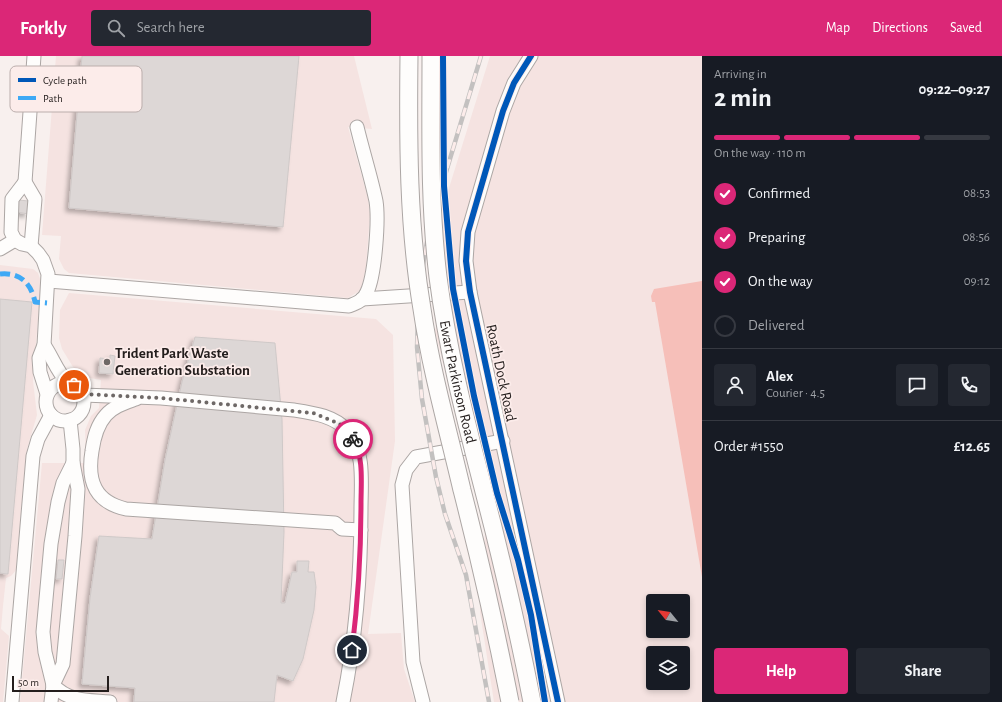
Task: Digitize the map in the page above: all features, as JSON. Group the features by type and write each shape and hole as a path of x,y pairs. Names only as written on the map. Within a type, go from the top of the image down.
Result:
{"main road":[{"name":"Ewart Parkinson Road","path":"410,56 410,195 412,230 422,310 433,366 480,561 510,702"},
{"name":"Ewart Parkinson Road","path":"431,56 431,199 442,302 454,369 495,533 532,702"}],"street":[{"path":"33,66 34,56"},
{"name":"Roath Dock Road","path":"531,56 518,77 503,111 468,232 466,261 470,292 558,702"},
{"path":"30,112 25,182 12,199 10,232 15,240 22,244 31,246 43,260 49,281 44,345 39,358 39,364 47,394 46,407 51,415 59,420 70,420 81,413 84,401 82,394 74,385 68,383 56,385 47,394"},
{"path":"49,281 349,306 362,299 367,293 371,282 377,216 376,201 357,128"},
{"path":"25,182 35,199 31,246"},
{"path":"0,250 15,240"},
{"path":"362,299 470,292"},
{"path":"44,345 50,354 54,366 68,383"},
{"path":"82,394 141,397 294,410 313,413 340,424 349,433 356,444 360,460 361,530 358,607 343,702"},
{"path":"141,397 118,405 107,414 96,429 89,467 91,479 98,492 106,502 126,509 335,523 342,529 361,530"},
{"path":"12,702 33,456 38,439 51,415"},
{"path":"51,702 53,684 63,664 75,536 78,489 73,463 74,449 70,420"},
{"path":"423,702 413,662 402,485 406,470 416,458 502,441"},
{"path":"73,463 63,483 58,502 51,544 43,632 45,652 53,684 61,694 69,698 110,702"}],"shaded area":[{"path":"56,56 354,56 372,129 348,127 368,198 370,215 366,267 361,290 348,298 69,273 64,269 59,259 61,236 42,235 52,112 142,112 142,66 55,66"},
{"path":"490,56 702,56 702,702 494,702 480,612 485,532 435,331 444,295 437,235 449,188"},
{"path":"0,265 33,269 38,273 41,282 33,381 37,415 27,449 16,570 11,576 6,578 3,606 1,629 9,636 3,702 0,702"},
{"path":"702,281 702,577 655,302 652,302 651,296 654,289"},
{"path":"69,293 376,319 393,335 395,441 368,634 401,633 404,669 415,702 20,702 42,463 86,463 85,430 91,416 99,408 101,380 90,378 81,374 73,367 62,349 59,338 60,310"}],"building":[{"path":"82,56 299,56 283,227 69,208 77,112 142,112 142,66 81,66"},
{"path":"18,200 29,201 28,214 17,212"},
{"path":"0,299 32,302 8,574 0,573"},
{"path":"195,337 275,343 282,419 284,532 281,603 285,603 292,572 297,572 297,561 309,561 308,572 314,572 316,587 314,610 303,659 293,681 277,675 274,702 134,702 135,688 82,684 90,598 99,536 152,539 165,460 182,382"},
{"name":"Trident Park Waste Generation Substation","path":"110,355 115,356 113,374 99,373 100,358 110,359"},
{"path":"58,560 64,560 62,579 56,579"}],"railway":[{"path":"481,56 430,225 419,288 417,347 422,399 436,477 445,514 466,575 489,702"}],"marked path":[{"path":"0,274 13,275 24,280 31,289 35,302 47,303"}],"cycle path":[{"path":"443,56 444,186 453,289 474,396 497,493 518,560 531,615 545,702"},
{"path":"531,56 514,83 503,111 468,232 466,261 470,292 558,702"}],"way so far":[{"path":"74,385 82,394 161,398 313,413 329,418 340,424 353,439"}],"place":[{"name":"Trident Park Waste Generation Substation","path":"107,362"}],"route":[{"path":"352,650 358,607 361,560 360,460 356,444 353,439"}]}
